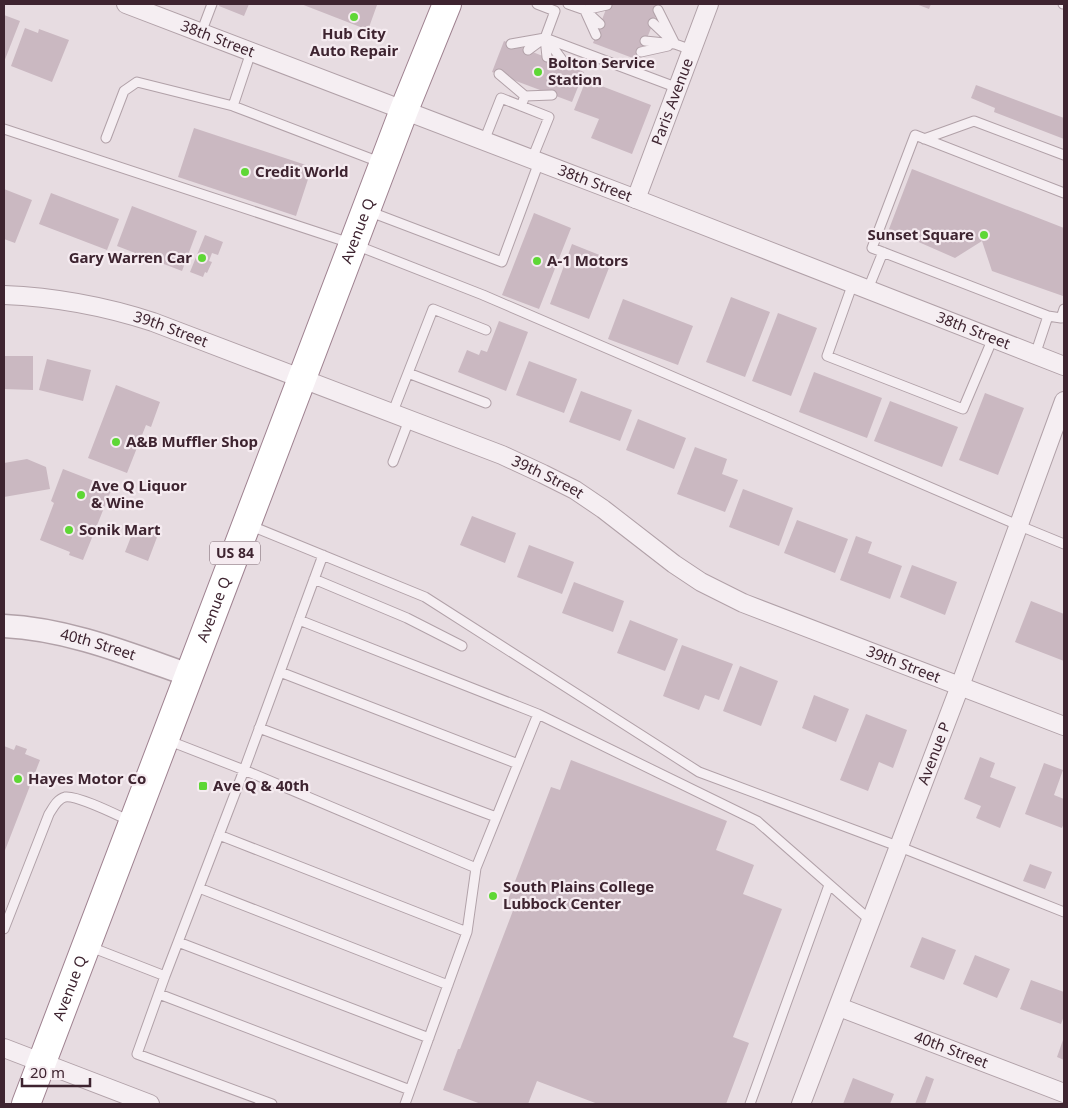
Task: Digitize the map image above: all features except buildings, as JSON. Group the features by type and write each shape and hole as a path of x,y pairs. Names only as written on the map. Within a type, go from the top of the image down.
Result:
{"highway":[{"name":"Avenue Q","path":"26,1104 404,110 447,4"}],"street":[{"name":"38th Street","path":"126,4 636,199 1064,366"},
{"name":"Paris Avenue","path":"636,199 678,88 683,47 709,4"},
{"name":"39th Street","path":"4,295 50,297 125,312 502,455 575,490 674,564 701,582 743,603 1064,726"},
{"name":"Avenue P","path":"801,1104 1020,526 1064,401"},
{"name":"40th Street","path":"4,626 62,634 122,651 189,675"},
{"name":"40th Street","path":"839,1007 1064,1093"},
{"path":"4,1048 150,1104"}],"lane":[{"path":"201,33 212,4"},
{"path":"536,4 556,7 545,38 547,57"},
{"path":"568,4 585,10 600,24"},
{"path":"585,10 594,4"},
{"path":"585,10 607,6"},
{"path":"585,10 596,35"},
{"path":"658,10 683,47"},
{"path":"653,23 683,47"},
{"path":"528,50 545,38"},
{"path":"545,38 564,64"},
{"path":"511,44 545,38 678,88"},
{"path":"645,42 683,47"},
{"path":"641,52 683,47"},
{"path":"233,106 251,52"},
{"path":"499,74 525,96 552,95"},
{"path":"516,81 525,96"},
{"path":"106,138 124,91 137,82 233,106 384,164"},
{"path":"521,106 525,96 535,88"},
{"path":"366,210 502,262 549,117 501,98 484,141"},
{"path":"924,139 974,122 1064,155"},
{"path":"4,128 353,244 492,299 1064,544"},
{"path":"1064,193 915,135 872,248 1048,316 1060,318 1064,309"},
{"path":"883,252 861,286 827,356 963,408 993,338"},
{"path":"392,414 433,309 486,330"},
{"path":"1035,355 1048,316"},
{"path":"408,373 486,403"},
{"path":"393,462 409,420"},
{"path":"246,524 425,597 699,772 900,846 1064,912"},
{"path":"272,1104 137,1054 323,555"},
{"path":"314,579 407,618 462,646"},
{"path":"299,620 538,714 757,820 871,922"},
{"path":"280,672 518,764"},
{"path":"405,1104 467,932 476,868 538,714"},
{"path":"260,728 496,817"},
{"path":"165,739 244,770 476,868"},
{"path":"4,930 49,814 56,802 65,797 80,799 133,822"},
{"path":"219,835 467,932"},
{"path":"750,1104 829,885"},
{"path":"199,888 448,985"},
{"path":"178,942 429,1038"},
{"path":"86,945 166,976"},
{"path":"159,994 410,1090"}],"place":[{"name":"Hub City Auto Repair","path":"354,17"},
{"name":"Bolton Service Station","path":"538,72"},
{"name":"Credit World","path":"245,172"},
{"name":"Sunset Square","path":"984,235"},
{"name":"Gary Warren Car","path":"202,258"},
{"name":"A-1 Motors","path":"537,261"},
{"name":"A&B Muffler Shop","path":"116,442"},
{"name":"Ave Q Liquor & Wine","path":"81,495"},
{"name":"Sonik Mart","path":"69,530"},
{"name":"Hayes Motor Co","path":"18,779"},
{"name":"Ave Q & 40th","path":"203,786"},
{"name":"South Plains College Lubbock Center","path":"493,896"}]}
